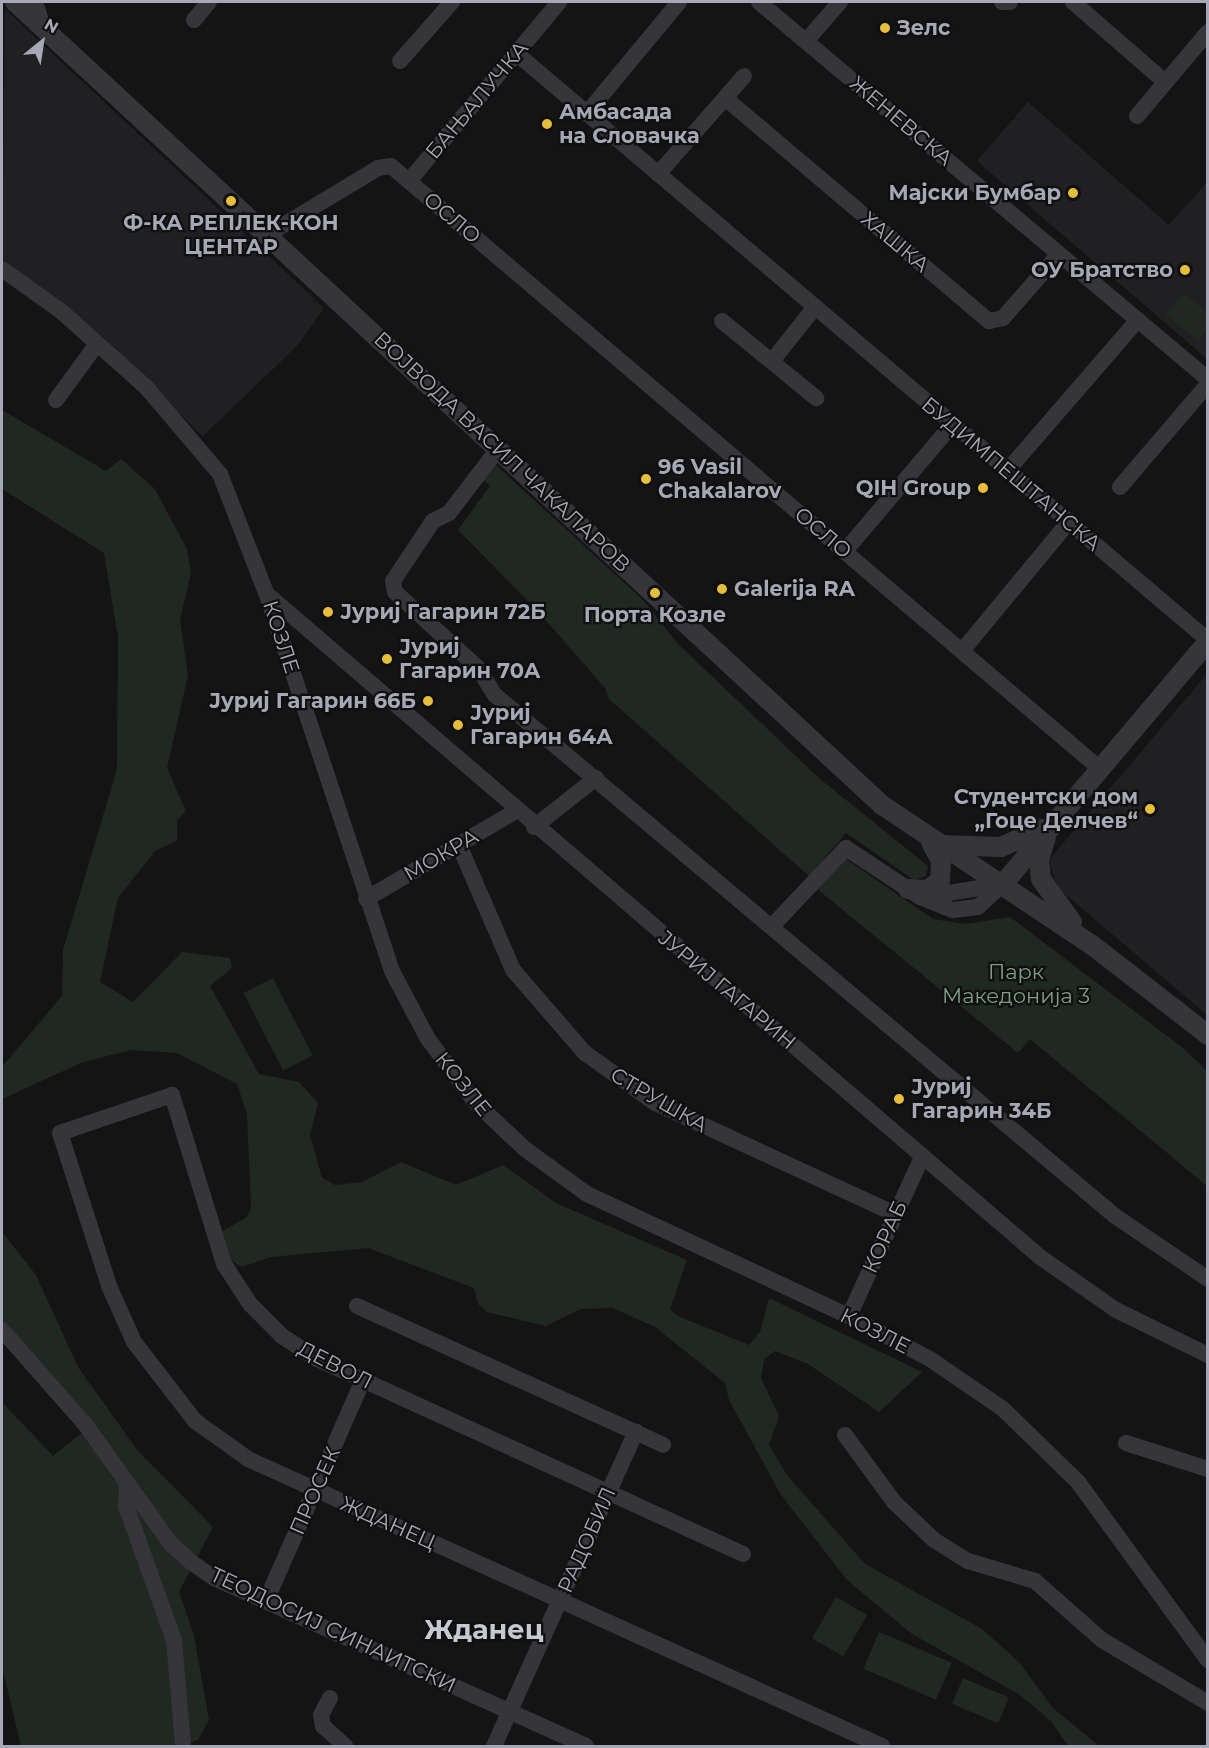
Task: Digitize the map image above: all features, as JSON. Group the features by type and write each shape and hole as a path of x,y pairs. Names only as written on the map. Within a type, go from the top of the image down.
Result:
{"street":[{"name":"ВОЈВОДА ВАСИЛ ЧАКАЛАРОВ","path":"15,2 858,782 931,842 1003,884 1092,945"},
{"path":"35,2 44,29"},
{"path":"194,20 209,2"},
{"path":"400,61 452,2"},
{"path":"587,113 679,2"},
{"name":"ЖЕНЕВСКА","path":"759,2 1208,381"},
{"path":"806,41 840,2"},
{"path":"1002,2 1010,2"},
{"path":"1072,2 1165,82"},
{"name":"БАЊАЛУЧКА","path":"409,181 516,53 551,4"},
{"path":"1137,116 1208,32"},
{"name":"БУДИМПЕШТАНСКА","path":"516,53 1208,640"},
{"path":"658,174 744,76"},
{"name":"ХАШКА","path":"725,98 989,321 1003,318 1059,254"},
{"path":"267,236 378,168 391,166 409,181"},
{"name":"ОСЛО","path":"409,181 1099,768"},
{"name":"КОЗЛЕ","path":"2,269 98,344 207,455 229,494 267,595 366,899 393,973 422,1030 462,1087 507,1135 566,1180 615,1209 849,1316 968,1383 1043,1444 1137,1558 1208,1660"},
{"path":"772,361 815,307"},
{"path":"1007,471 1137,320"},
{"path":"722,321 816,398"},
{"path":"56,400 98,344"},
{"path":"1119,487 1208,381"},
{"path":"845,551 952,424"},
{"path":"498,449 449,513 433,521 393,586 478,668 495,695 773,925 1115,1216 1208,1280"},
{"path":"962,651 1068,523"},
{"name":"ЈУРИЈ ГАГАРИН","path":"267,595 534,827 1067,1278 1136,1322 1208,1355"},
{"path":"773,925 843,849 856,852 914,893 1003,884 1208,640"},
{"path":"534,827 596,778"},
{"name":"МОКРА","path":"366,899 516,811"},
{"path":"914,893 931,889 940,880 942,867 931,842 1001,847 1055,821"},
{"path":"1055,821 1039,860 1041,879 1092,945 1208,1035"},
{"name":"СТРУШКА","path":"459,845 513,970 585,1053 664,1108 896,1214"},
{"name":"ДЕВОЛ","path":"60,1133 172,1095 224,1264 250,1304 282,1336 363,1380 743,1554"},
{"name":"ЖДАНЕЦ","path":"60,1133 109,1286 134,1342 162,1384 195,1421 248,1459 882,1746"},
{"name":"КОРАБ","path":"849,1316 922,1157"},
{"path":"357,1306 663,1445"},
{"name":"ТЕОДОСИЈ СИНАИТСКИ","path":"2,1330 85,1424 171,1544 191,1562 266,1600 586,1746"},
{"name":"ПРОСЕК","path":"266,1600 363,1380"},
{"name":"РАДОБИЛ","path":"494,1746 636,1432"},
{"path":"845,1436 894,1502 934,1540 968,1561 1035,1581 1102,1640 1208,1703"},
{"path":"1126,1443 1208,1469"},
{"path":"127,1483 126,1506 174,1640 183,1746"},
{"path":"330,1698 321,1715 323,1726 345,1746"}],"shaded area":[{"path":"5,9 324,308 298,345 203,436 83,322 2,261"},
{"name":"Мајски Бумбар","path":"1028,102 1169,225 1207,182 1207,359 977,161"},
{"name":"Студентски дом „Гоце Делчев“","path":"1207,674 1207,1015 1057,887 1049,860"}],"green space":[{"path":"1184,293 1207,313 1207,329 1198,341 1166,314"},
{"path":"2,410 106,471 121,459 155,489 187,549 191,573 180,620 188,675 167,768 186,811 177,820 177,841 155,851 118,898 100,982 133,1002 182,952 230,958 232,968 210,986 259,1074 299,1082 318,1103 310,1135 322,1178 335,1185 362,1182 401,1162 456,1185 503,1165 556,1203 687,1260 670,1309 678,1316 749,1345 760,1332 769,1298 922,1372 879,1412 808,1364 775,1351 764,1359 761,1378 779,1416 769,1445 787,1475 865,1564 982,1629 1019,1662 1053,1708 1099,1746 1068,1746 1051,1721 1020,1695 912,1634 847,1580 781,1495 729,1400 725,1383 655,1327 613,1308 581,1309 546,1326 487,1312 478,1304 474,1288 368,1248 271,1257 242,1267 230,1260 221,1232 247,1217 251,1208 247,1114 237,1084 177,1053 131,1050 83,1062 2,1099 2,1067 62,996 63,950 117,769 118,637 104,553 2,489"},
{"path":"495,464 643,600 678,644 820,779 928,866 926,876 914,880 846,833 809,876 609,699 605,688 535,608 458,530 490,486 482,478"},
{"name":"Парк Македонија 3","path":"846,859 933,919 965,924 1010,917 1183,1048 1207,1071 1207,1186 1030,1039 1018,1053 816,888"},
{"path":"273,978 312,1056 283,1070 244,993"},
{"path":"2,1232 36,1275 78,1367 138,1451 213,1527 179,1592 194,1635 209,1720 198,1740 176,1746 21,1746 2,1666 2,1402 53,1456 88,1428 2,1330"},
{"path":"836,1597 867,1615 843,1657 812,1639"},
{"path":"879,1632 952,1663 936,1700 863,1669"},
{"path":"963,1678 1009,1698 998,1723 952,1704"}],"place":[{"name":"Зелс","path":"885,28"},
{"name":"Амбасада на Словачка","path":"547,124"},
{"name":"Мајски Бумбар","path":"1073,193"},
{"name":"Ф-КА РЕПЛЕК-КОН ЦЕНТАР","path":"231,201"},
{"name":"ОУ Братство","path":"1185,270"},
{"name":"96 Vasil Chakalarov","path":"646,479"},
{"name":"QIH Group","path":"983,488"},
{"name":"Galerija RA","path":"722,589"},
{"name":"Порта Козле","path":"655,593"},
{"name":"Јуриј Гагарин 72Б","path":"328,612"},
{"name":"Јуриј Гагарин 70А","path":"387,659"},
{"name":"Јуриј Гагарин 66Б","path":"428,701"},
{"name":"Јуриј Гагарин 64А","path":"458,725"},
{"name":"Студентски дом „Гоце Делчев“","path":"1150,809"},
{"name":"Јуриј Гагарин 34Б","path":"899,1099"}],"district":[{"name":"Жданец","path":"484,1630"}]}
